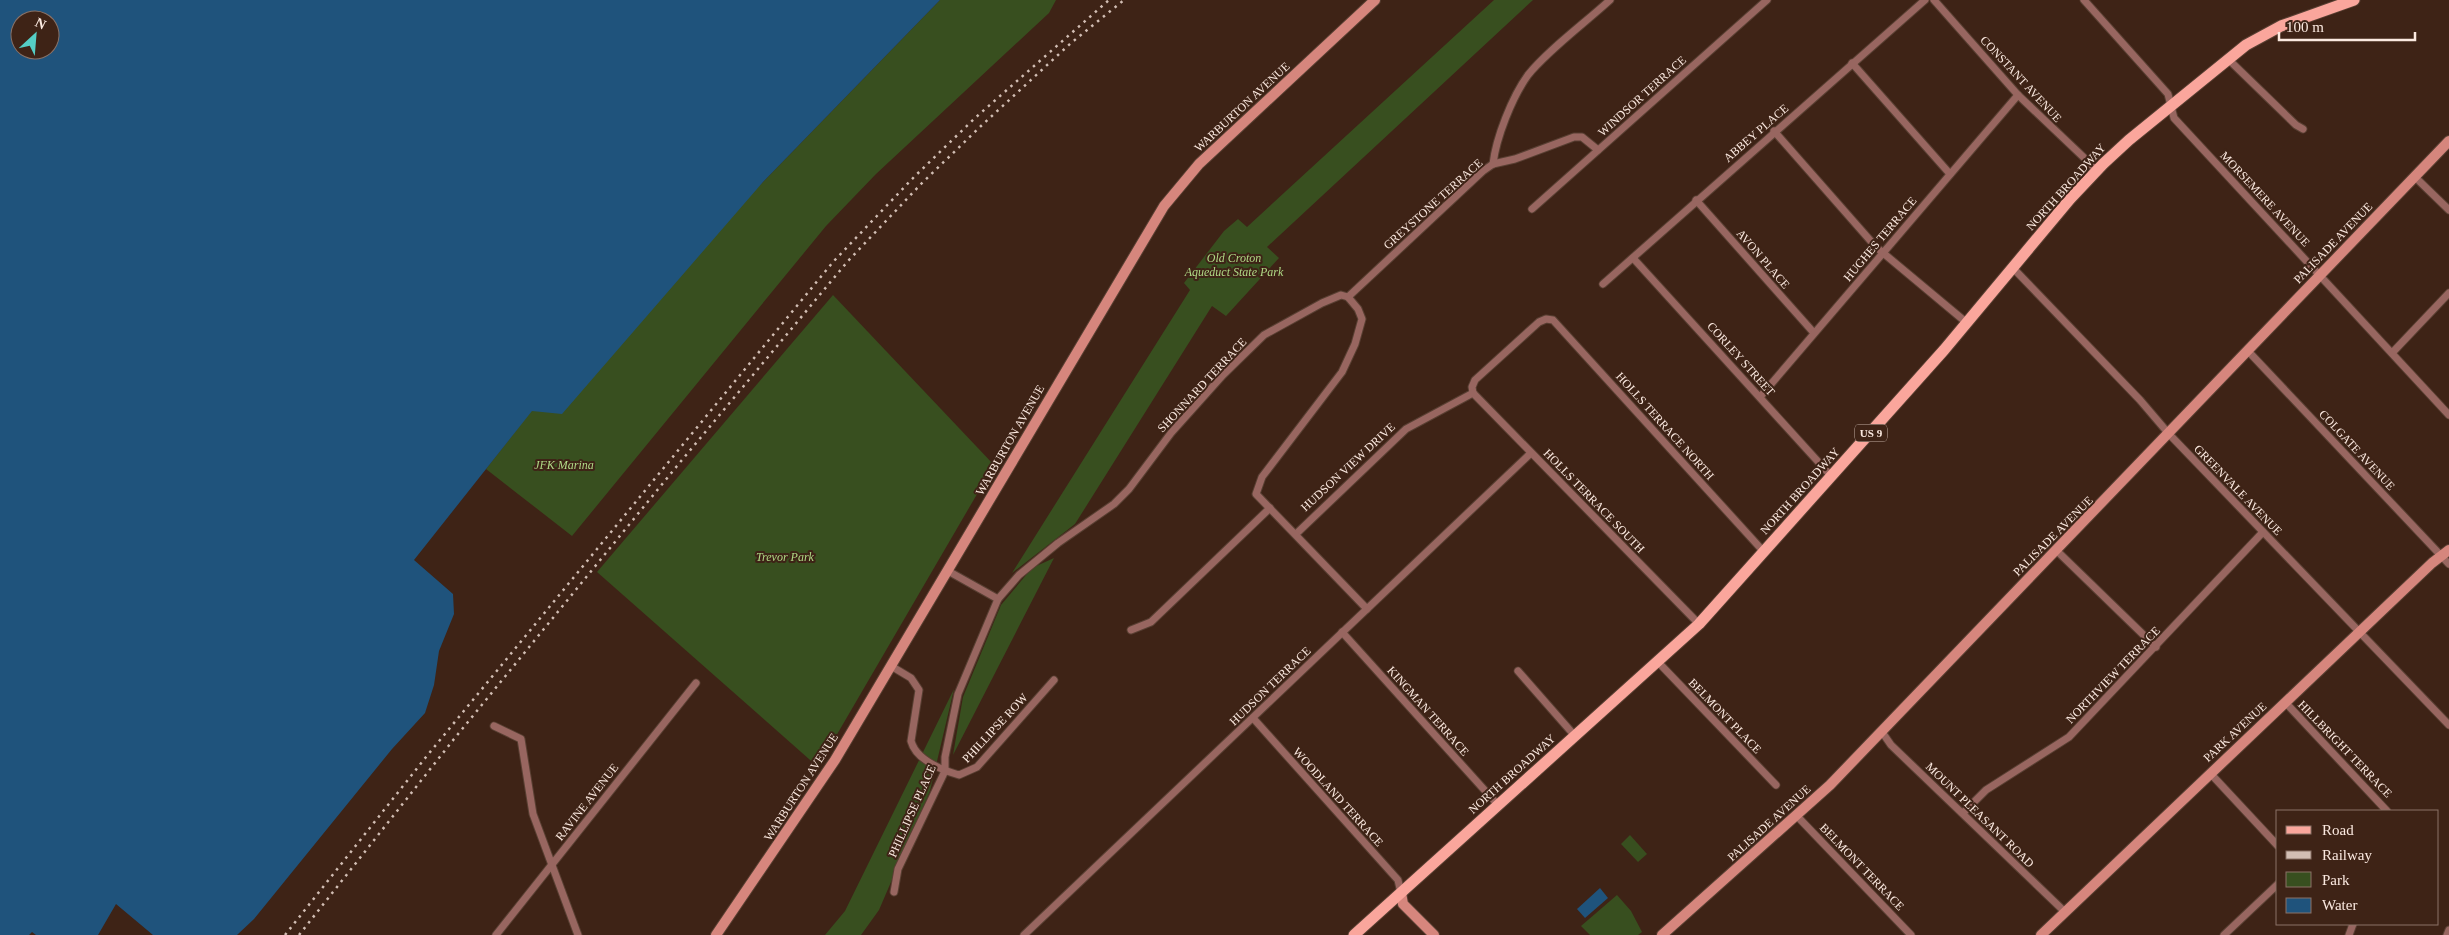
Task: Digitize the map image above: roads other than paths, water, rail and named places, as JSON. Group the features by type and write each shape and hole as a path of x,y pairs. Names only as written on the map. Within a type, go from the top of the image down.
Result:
{"main road":[{"name":"NORTH BROADWAY","path":"1354,935 1699,624 1967,324 2097,170 2246,44 2281,26 2354,0"}],"street":[{"name":"WARBURTON AVENUE","path":"716,935 836,760 1164,206 1199,164 1375,0"},
{"path":"1493,164 1495,147 1518,92 1528,75 1610,0"},
{"name":"WINDSOR TERRACE","path":"1532,209 1767,0"},
{"name":"ABBEY PLACE","path":"1603,284 1925,0"},
{"name":"CONSTANT AVENUE","path":"1934,0 2018,95 2097,170"},
{"name":"MORSEMERE AVENUE","path":"2084,0 2168,94 2174,118 2449,415"},
{"path":"2228,59 2296,125 2304,129"},
{"path":"1852,63 1950,174"},
{"name":"HUGHES TERRACE","path":"1760,397 2018,95"},
{"path":"1774,132 1883,252 1967,324"},
{"name":"GREYSTONE TERRACE","path":"1348,297 1493,164 1515,159 1574,137 1582,136 1598,150"},
{"name":"PALISADE AVENUE","path":"1662,935 1830,785 1997,609 2169,434 2449,141"},
{"path":"2415,177 2449,210"},
{"name":"AVON PLACE","path":"1696,200 1814,333"},
{"name":"CORLEY STREET","path":"1633,258 1832,477"},
{"name":"GREENVALE AVENUE","path":"2013,268 2140,400 2169,434 2449,725"},
{"path":"2392,353 2449,293"},
{"name":"SHONNARD TERRACE","path":"998,599 1029,565 1114,504 1129,489 1171,433 1223,375 1264,335 1322,303 1341,295 1348,297"},
{"path":"1348,297 1358,309 1362,319 1355,344 1335,384 1262,477 1256,494 1367,608"},
{"name":"HOLLS TERRACE NORTH","path":"1473,393 1472,386 1475,380 1539,322 1546,319 1553,320 1764,552"},
{"name":"COLGATE AVENUE","path":"2248,350 2445,552 2449,564"},
{"name":"HOLLS TERRACE SOUTH","path":"1473,393 1699,624"},
{"name":"HUDSON VIEW DRIVE","path":"1296,534 1406,428 1473,393"},
{"name":"HUDSON TERRACE","path":"1024,935 1531,453"},
{"path":"1131,630 1151,622 1270,508"},
{"name":"NORTHVIEW TERRACE","path":"1962,813 1986,790 2069,737 2263,532"},
{"path":"2056,550 2156,647"},
{"name":"PARK AVENUE","path":"2041,935 2445,552"},
{"path":"948,571 998,599"},
{"name":"PHILLIPSE PLACE","path":"894,892 898,869 945,771 945,756 958,694 998,599"},
{"name":"KINGMAN TERRACE","path":"1342,632 1498,805"},
{"name":"BELMONT PLACE","path":"1658,662 1776,785"},
{"path":"891,666 911,678 919,690 911,741 913,749 919,755 945,771"},
{"path":"1518,671 1575,736"},
{"name":"PHILLIPSE ROW","path":"945,771 959,775 977,767 1054,680"},
{"name":"RAVINE AVENUE","path":"496,935 696,683"},
{"name":"HILLBRIGHT TERRACE","path":"2285,702 2386,810"},
{"name":"WOODLAND TERRACE","path":"1253,718 1398,880 1401,893"},
{"path":"494,726 521,739 533,814 553,863 578,935"},
{"name":"MOUNT PLEASANT ROAD","path":"1882,732 1891,745 2065,912"},
{"path":"2210,774 2276,844"},
{"name":"BELMONT TERRACE","path":"1796,815 1911,935"},
{"path":"2227,934 2276,886"},
{"path":"1401,893 1404,904 1434,935"},
{"path":"2447,935 2449,930"}],"water":[{"path":"0,0 940,0 763,182 562,414 532,411 414,560 453,594 454,614 439,651 434,685 425,713 392,749 254,919 237,935 153,935 116,904 98,935 36,935 32,932 29,935 0,935"},
{"path":"1600,888 1608,898 1585,918 1577,909"}],"railway":[{"path":"285,935 426,757 833,262 914,177 975,118 1109,0"},
{"path":"299,935 454,739 677,466 848,261 922,183 981,126 1071,43 1124,0"}],"park label":[{"name":"Old Croton Aqueduct State Park","path":"1234,265"},
{"name":"JFK Marina","path":"564,465"},
{"name":"Trevor Park","path":"785,557"}]}
